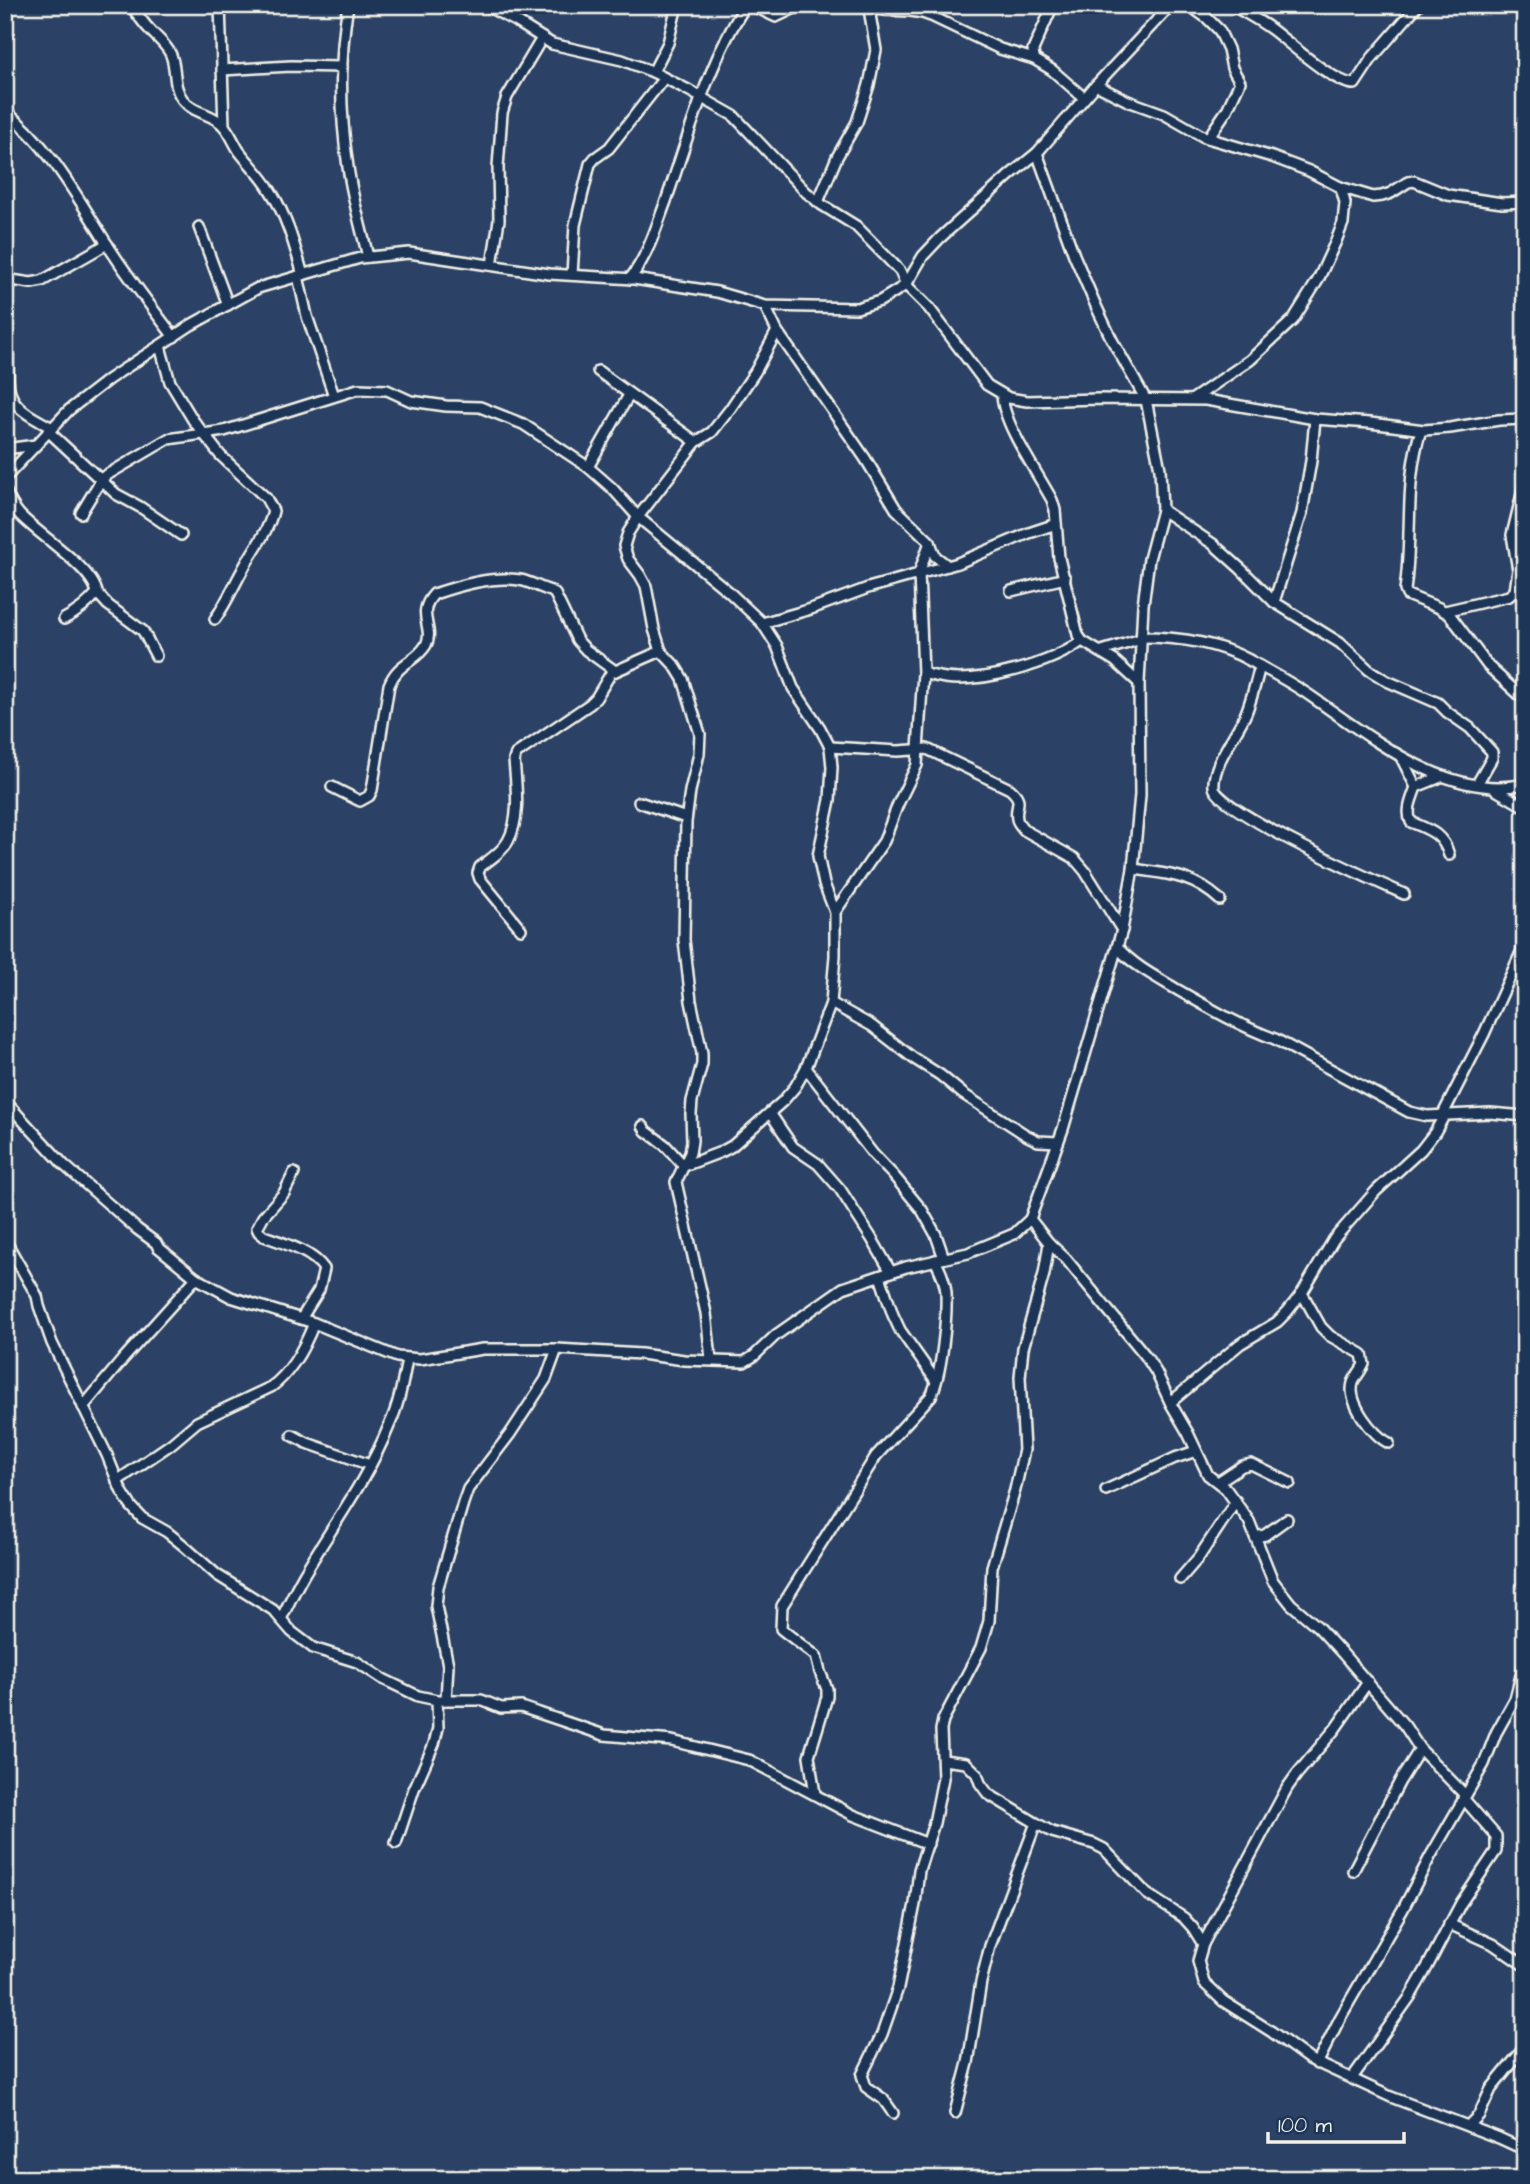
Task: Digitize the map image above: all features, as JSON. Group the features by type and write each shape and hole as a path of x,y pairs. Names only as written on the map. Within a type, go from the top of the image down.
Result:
{"street":[{"path":"131,5 171,54 178,93 196,111 214,118 224,126 238,150 261,176 276,200 300,275 307,316 334,396"},
{"path":"220,5 224,126"},
{"path":"348,5 342,67 344,130 348,170 368,257"},
{"path":"485,5 552,44 622,60 653,72 734,116 792,178 818,202 856,226 900,271 906,285 929,308 988,385 1002,395 1027,401 1193,399 1315,419 1421,430 1525,419"},
{"path":"653,72 668,43 677,5"},
{"path":"630,279 641,265 655,233 701,98 731,31 748,5 776,18 801,5"},
{"path":"925,5 931,16"},
{"path":"1034,59 1033,50 1053,5"},
{"path":"5,478 9,466 36,444 69,410 108,379 174,337 258,288 368,257 409,253 572,275 630,279 718,292 765,306 857,308 880,301 906,285 923,256 1037,153 1171,5"},
{"path":"1189,5 1219,30 1228,49 1232,68 1239,78 1239,86 1232,95 1227,110 1208,138"},
{"path":"1232,5 1267,26 1324,70 1349,84 1359,79 1372,58 1418,5"},
{"path":"818,202 837,157 857,121 869,85 876,50 864,6 883,11 920,11 1000,49 1034,59 1052,70 1084,98"},
{"path":"492,265 499,220 498,167 502,113 506,99 542,38"},
{"path":"222,70 291,66 342,67"},
{"path":"572,275 575,225 590,164 609,148 663,78"},
{"path":"1096,85 1128,101 1164,114 1208,138 1272,157 1340,187 1373,197 1391,193 1414,181 1448,195 1502,203 1525,202"},
{"path":"5,111 27,130 62,173 107,244 174,337"},
{"path":"5,1101 64,1165 196,1278 231,1297 314,1323 407,1359 493,1348 557,1349 641,1354 684,1360 744,1362 776,1335 843,1289 891,1272 960,1256 1014,1234 1030,1219 1058,1142 1122,930 1133,869 1140,795 1141,638 1149,559 1162,510 1160,469 1146,400 1096,306 1074,255 1037,153"},
{"path":"1193,399 1266,347 1304,306 1343,223 1345,203 1340,187"},
{"path":"199,227 228,305"},
{"path":"5,296 7,280 31,283 42,281 107,244"},
{"path":"765,306 777,331 865,458 896,509 910,520 930,542 935,556 948,566"},
{"path":"711,1359 706,1312 676,1192 676,1182 690,1153 692,1101 702,1064 684,940 687,818 700,734 683,679 661,651 646,586 628,559 624,546 638,517 696,442 712,432 730,409 755,372 777,331"},
{"path":"8,339 9,381 17,405 50,430 116,494 181,535"},
{"path":"160,346 170,382 202,433 220,455 266,498 273,511 270,522 215,619"},
{"path":"598,371 696,442"},
{"path":"81,513 100,480 168,439 224,431 358,389 387,390 411,401 446,406 471,405 523,424 588,467 612,488 638,517 728,591 762,623 777,646 793,688 830,747 830,800 818,856 824,884 835,912 831,1003 806,1068 795,1087 732,1146 684,1166"},
{"path":"588,467 629,395"},
{"path":"1002,395 1002,404 1013,429 1052,500 1059,558 1071,612 1082,641 1102,651 1139,683"},
{"path":"1274,602 1302,513 1315,419"},
{"path":"1421,430 1410,488 1410,531 1405,590 1409,597 1445,611 1488,666 1525,701"},
{"path":"5,449 36,444"},
{"path":"1445,611 1509,596 1517,586 1521,563 1512,536 1525,482"},
{"path":"5,490 21,516 68,556 95,585 97,593 108,605 143,631 156,656"},
{"path":"1162,510 1213,544 1274,602 1336,640 1369,670 1438,703 1470,728 1492,752 1492,758 1476,785"},
{"path":"762,623 948,566 1056,524"},
{"path":"835,912 884,841 917,765 923,673 919,573 930,542"},
{"path":"1011,591 1065,578"},
{"path":"332,787 355,800 360,801 369,796 389,685 393,674 425,647 428,641 425,607 434,594 473,583 505,579 530,583 551,591 586,650 615,671"},
{"path":"64,619 82,610 97,593"},
{"path":"1102,651 1141,638 1200,642 1260,666 1306,693 1400,756 1443,776 1492,788 1525,784"},
{"path":"923,673 944,678 984,677 1049,659 1082,641"},
{"path":"521,929 478,873 480,867 508,842 513,828 516,807 514,760 521,749 558,727 597,698 608,677 615,671 661,651"},
{"path":"1260,666 1247,710 1219,763 1213,785 1215,792 1220,799 1252,820 1404,894"},
{"path":"830,747 898,751 927,749 1010,789 1016,794 1019,804 1016,818 1019,824 1024,830 1074,858 1122,930"},
{"path":"1400,756 1416,787 1410,806 1411,822 1441,838 1449,855"},
{"path":"1416,787 1443,776"},
{"path":"1492,788 1525,807"},
{"path":"639,802 687,818"},
{"path":"1133,869 1190,879 1206,887 1220,900"},
{"path":"1171,1402 1240,1345 1277,1322 1287,1312 1302,1293 1334,1238 1376,1191 1421,1150 1435,1132 1485,1034 1525,944"},
{"path":"1118,948 1128,959 1220,1015 1275,1039 1409,1112 1427,1116 1490,1113 1525,1116"},
{"path":"831,1003 872,1026 963,1094 1026,1135 1038,1141 1058,1142"},
{"path":"806,1068 873,1154 922,1210 936,1235 946,1289 944,1332 931,1396 876,1456 782,1606 781,1629 814,1653 827,1689 809,1756 815,1794"},
{"path":"769,1113 793,1147 818,1164 840,1189 891,1272"},
{"path":"643,1126 684,1166"},
{"path":"294,1173 284,1194 263,1217 257,1228 264,1236 307,1254 324,1269 318,1290 301,1319"},
{"path":"1030,1219 1066,1259 1156,1372 1208,1475 1236,1501 1248,1521 1266,1569 1281,1592 1318,1627 1368,1682 1405,1726 1420,1749 1496,1836 1496,1851 1449,1924 1410,1997 1352,2078"},
{"path":"5,1240 37,1296 52,1343 131,1506 142,1518 167,1532 208,1567 273,1610 292,1632 313,1648 357,1662 408,1692 442,1700 481,1700 501,1708 521,1707 604,1735 672,1741 738,1757 769,1769 853,1815 928,1844"},
{"path":"892,2113 883,2099 866,2087 862,2075 892,2008 909,1934 919,1870 928,1844 943,1778 940,1730 981,1648 989,1621 992,1567 1024,1450 1020,1377 1023,1348 1044,1274 1049,1243"},
{"path":"880,1276 892,1315 900,1330 936,1381"},
{"path":"83,1407 196,1278"},
{"path":"1302,1293 1321,1327 1330,1336 1362,1354 1364,1364 1353,1382 1354,1400 1368,1426 1380,1439 1389,1443"},
{"path":"117,1481 197,1422 279,1381 298,1356 314,1323"},
{"path":"396,1843 438,1728 449,1665 436,1606 438,1587 463,1503 468,1489 510,1434 546,1379 557,1349"},
{"path":"281,1619 303,1576 351,1502 390,1424 400,1395 407,1359"},
{"path":"292,1435 370,1465"},
{"path":"1106,1490 1196,1451"},
{"path":"1218,1482 1242,1466 1251,1464 1290,1483"},
{"path":"1180,1579 1199,1558 1236,1501"},
{"path":"1255,1537 1265,1535 1287,1519"},
{"path":"1317,2064 1340,2018 1484,1763 1496,1732 1515,1699 1525,1660"},
{"path":"1368,1682 1335,1729 1287,1788 1203,1944 1198,1962 1199,1970 1204,1983 1212,1992 1317,2064 1427,2112 1525,2150"},
{"path":"1353,1871 1420,1749"},
{"path":"943,1760 966,1763 977,1773 988,1794 1052,1832 1104,1849 1147,1894 1184,1919 1203,1944"},
{"path":"955,2113 968,2063 981,1982 990,1946 1036,1823"},
{"path":"1449,1924 1493,1944 1525,1966"},
{"path":"1468,2126 1479,2115 1491,2089 1525,2048"}]}
